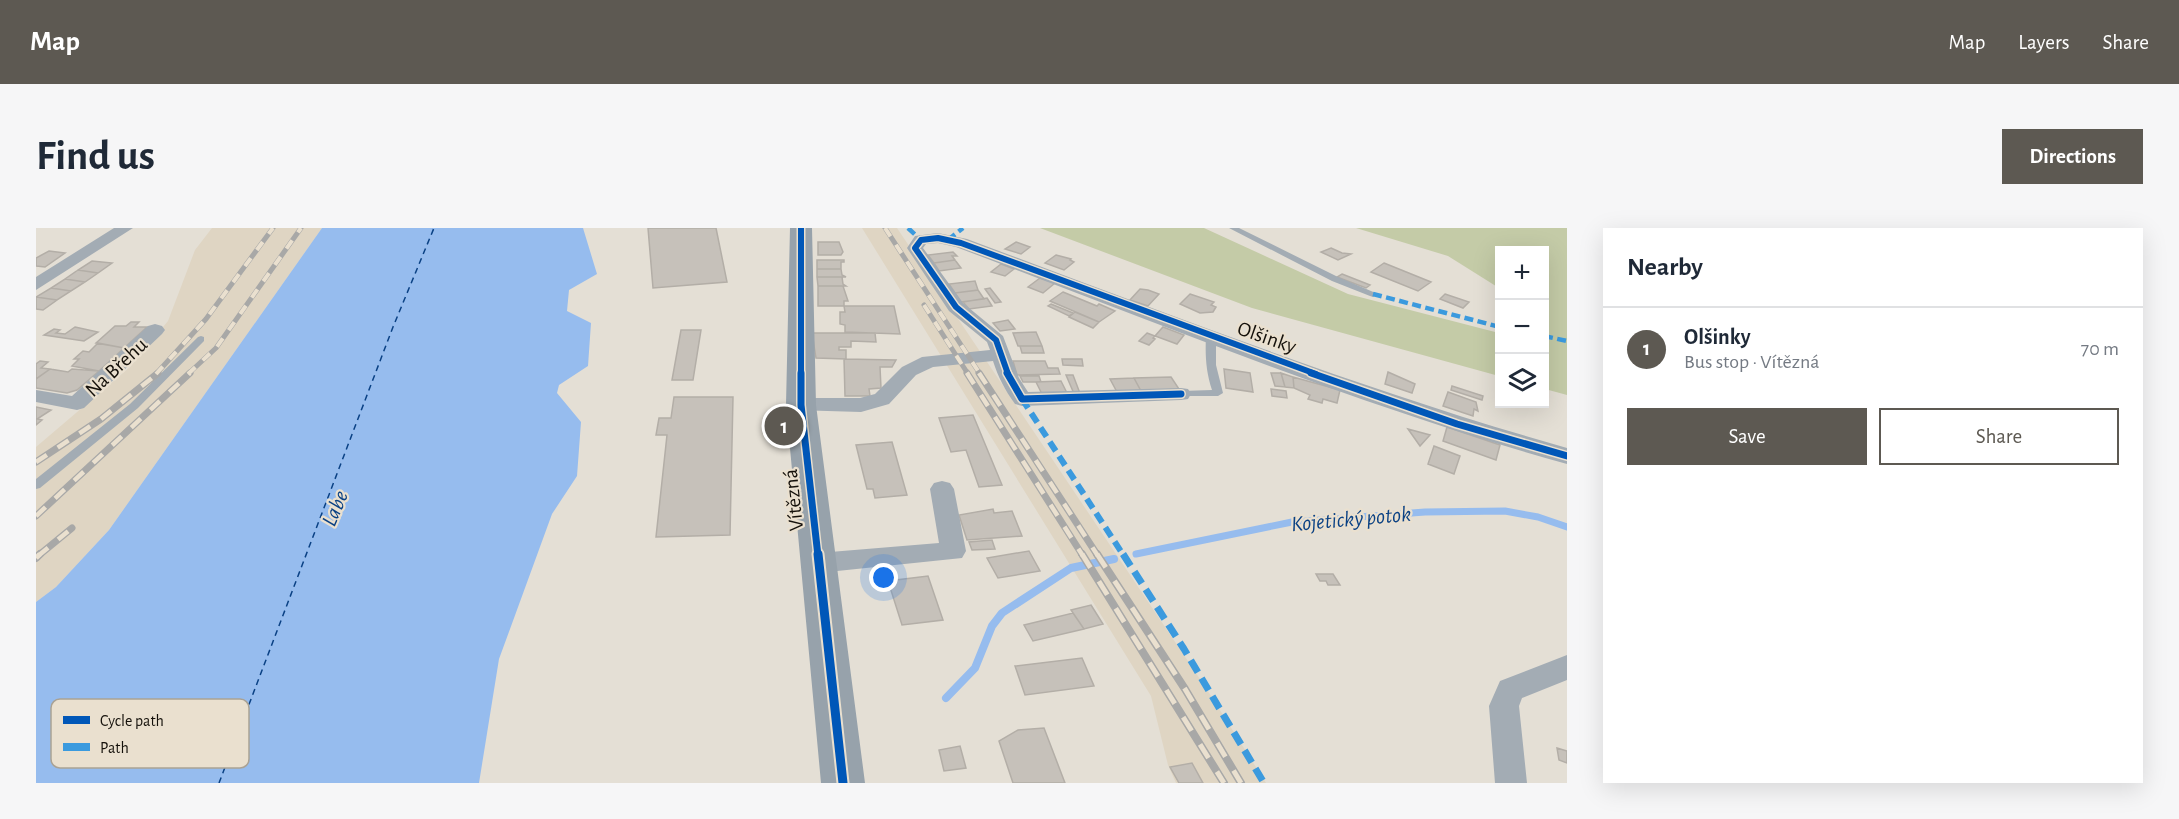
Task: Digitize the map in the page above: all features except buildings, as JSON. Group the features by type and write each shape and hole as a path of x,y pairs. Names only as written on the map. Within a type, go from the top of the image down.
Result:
{"main road":[{"name":"Vítězná","path":"801,228 801,405 843,783"}],"street":[{"path":"36,285 125,228"},
{"name":"Olšinky","path":"1181,394 1022,399 1009,378 996,340 956,307 915,248 921,240 938,238 961,243 1211,337 1457,424 1567,456"},
{"name":"Na Břehu","path":"36,396 76,403 155,330"},
{"path":"801,405 861,405 882,399 909,371 929,361 1000,355"},
{"path":"818,563 953,551 942,489"},
{"path":"1511,783 1504,706 1510,690 1567,667"}],"lane":[{"path":"1233,228 1335,279 1373,294"},
{"path":"1181,394 1218,393 1209,354 1211,337"},
{"path":"36,485 134,406 201,339"}],"shaded area":[{"path":"212,228 322,228 109,530 56,587 36,602 36,447 130,367 168,321 195,250"},
{"path":"862,228 897,228 1204,685 1266,783 1176,783 1168,765 1151,696"}],"green space":[{"path":"1040,228 1204,228 1348,294 1495,332 1495,375 1252,308"},
{"path":"1356,228 1567,228 1567,395 1549,390 1549,246 1495,246 1495,285 1448,256"}],"water":[{"name":"Labe","path":"322,228 583,228 597,274 569,290 567,311 591,323 588,366 559,385 557,393 581,422 577,476 552,514 499,659 479,783 36,783 36,602 56,587 109,530"}],"waterway":[{"name":"Kojetický potok","path":"1136,554 1292,522 1425,512 1505,511 1538,517 1567,527"},
{"name":"Kojetický potok","path":"946,698 975,668 992,626 1002,613 1071,568 1114,559"}],"ferry route":[{"path":"249,704 393,327 434,228"},
{"path":"219,783 225,768"}],"railway":[{"path":"156,374 206,319 273,228"},
{"path":"188,374 216,348 301,228"},
{"path":"885,228 980,374"},
{"path":"924,305 968,374"},
{"path":"36,462 101,419 158,373"},
{"path":"36,516 190,373"},
{"path":"967,373 1083,556"},
{"path":"979,373 1098,556"},
{"path":"38,556 72,528"},
{"path":"1082,554 1224,783"},
{"path":"1097,554 1185,689 1241,783"}],"marked path":[{"path":"908,228 921,240"},
{"path":"948,240 963,228"},
{"path":"1373,294 1495,326"},
{"path":"1549,337 1567,341"},
{"path":"1022,399 1184,649 1264,783"}],"cycle path":[{"path":"801,228 801,405 843,783"},
{"path":"1181,394 1022,399 1009,378 996,340 956,307 915,248 921,240 938,238 961,243 1211,337 1457,424 1567,456"}],"place":[{"name":"Olšinky","path":"784,426"}]}
